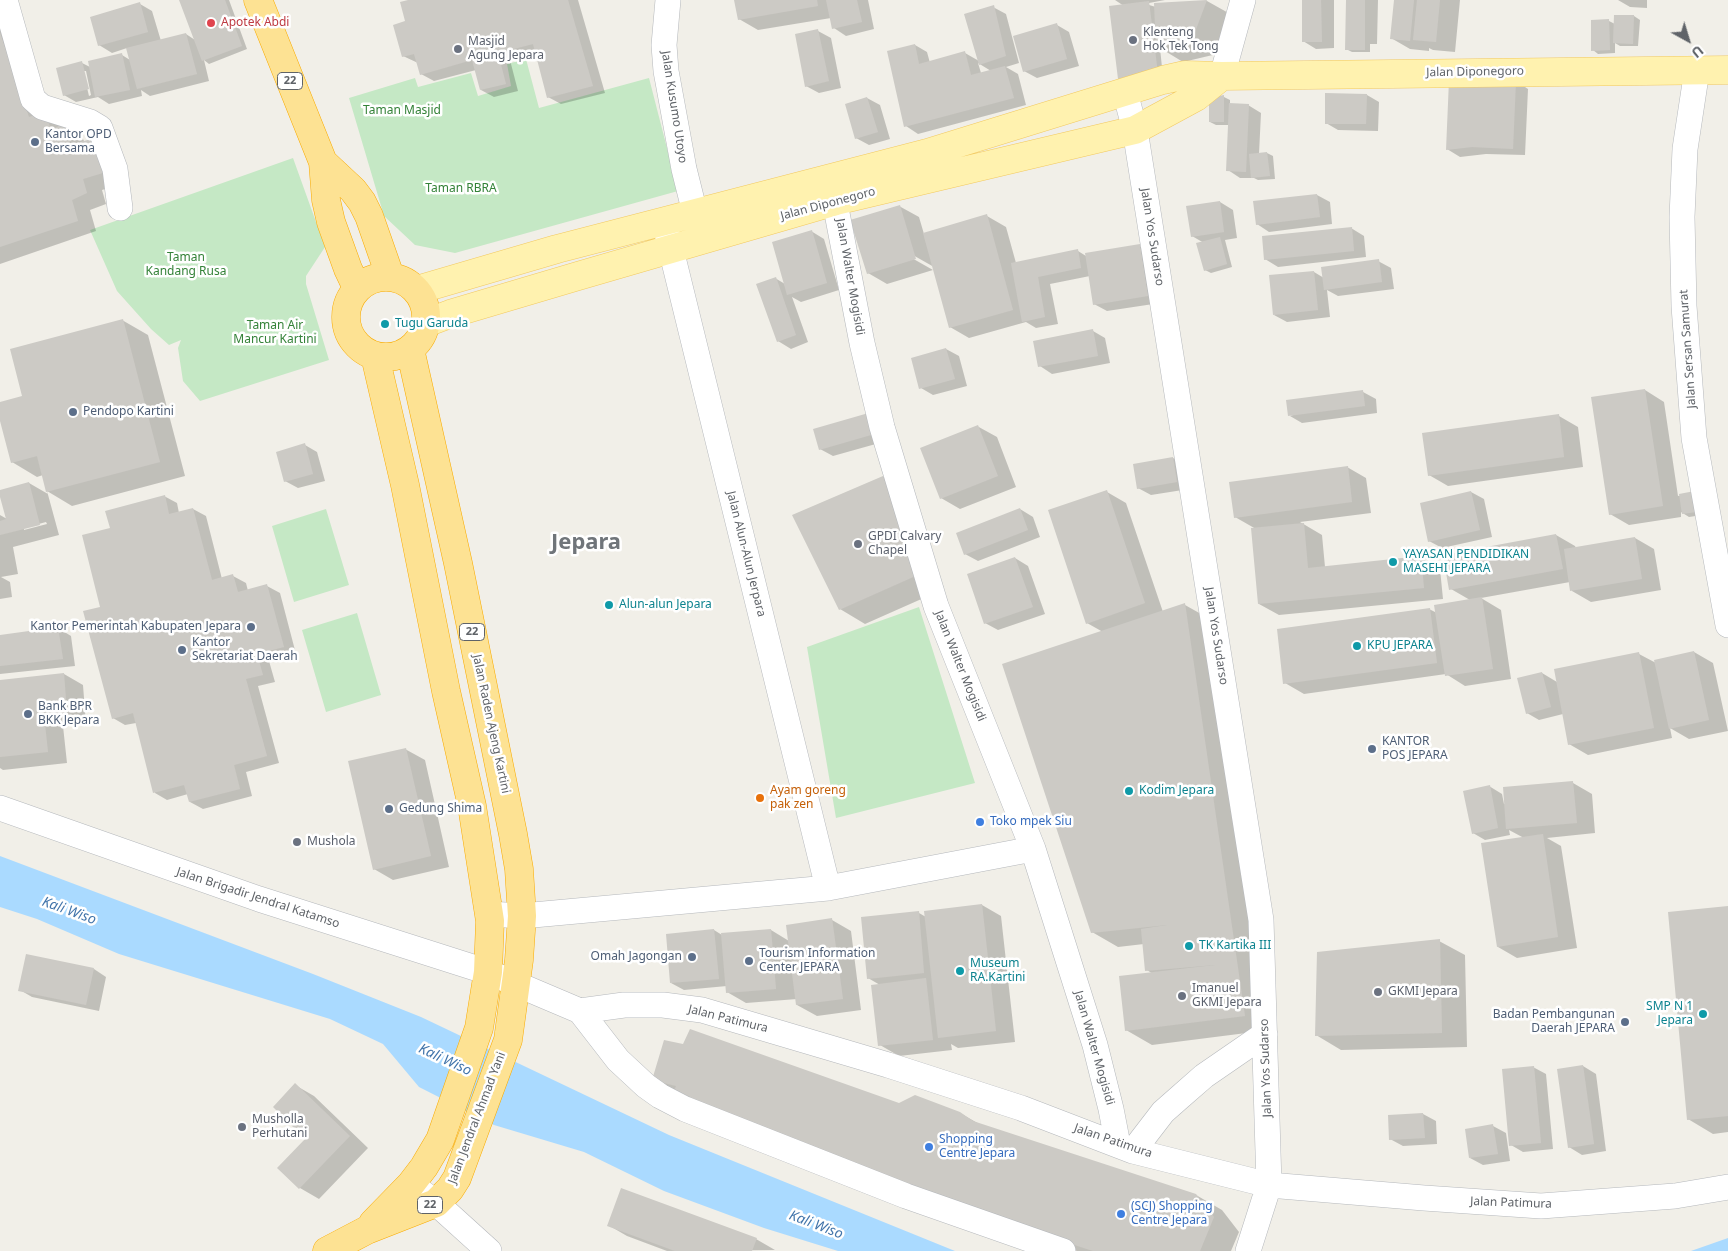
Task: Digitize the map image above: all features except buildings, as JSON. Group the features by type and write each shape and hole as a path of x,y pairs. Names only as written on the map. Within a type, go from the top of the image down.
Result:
{"highway":[{"name":"22","path":"258,0 323,162 326,200 331,222 357,288"},
{"name":"22","path":"323,162 353,190 362,202 369,216 390,276"},
{"path":"390,276 409,283 417,290 423,300 426,311 426,323 421,338 410,349 394,356 375,356 364,351 348,333 346,321 346,309 350,298 357,288 367,281 378,277 390,276"},
{"name":"Jalan Raden Ajeng Kartini","path":"410,349 458,563 519,868 522,916 517,985"},
{"name":"22","path":"375,356 406,485 446,691 472,806 489,914 488,972"},
{"name":"Jalan Jendral Ahmad Yani","path":"367,1230 411,1184 440,1140 479,1028 488,972"},
{"name":"Jalan Jendral Ahmad Yani","path":"327,1251 367,1230 436,1203 450,1189 456,1178 508,1040 517,985"}],"main road":[{"name":"Jalan Diponegoro","path":"426,323 450,314 671,248 833,190 927,153 1185,75 1728,70"},
{"name":"Jalan Diponegoro","path":"417,290 557,249 695,213 833,190 1135,130 1196,97 1222,76"}],"street":[{"path":"5,0 33,100 42,107 90,122 100,128 115,169 120,208"},
{"name":"Jalan Kusumo Utoyo","path":"668,0 664,45 666,71 684,169 695,213"},
{"path":"1222,76 1243,0"},
{"name":"Jalan Sersan Samurat","path":"1697,70 1685,149 1682,217 1684,306 1694,438 1728,625"},
{"name":"Jalan Yos Sudarso","path":"1125,92 1135,130 1261,920 1269,1185 1248,1251"},
{"name":"Jalan Walter Mogisidi","path":"833,190 862,343 882,427 922,561 936,606 1033,849 1125,1148"},
{"name":"Jalan Alun-Alun Jerpara","path":"664,221 828,888"},
{"name":"Jalan Brigadir Jendral Katamso","path":"0,808 259,899 488,972 517,985"},
{"path":"489,914 522,916 828,888 1033,849"},
{"name":"Jalan Patimura","path":"517,985 580,1010 624,1005 664,1005 702,1010 888,1065 1021,1108 1125,1148 1269,1185 1541,1206 1675,1196 1728,1187"},
{"path":"580,1010 618,1060 646,1086 660,1096 685,1109 898,1193 1063,1251"},
{"path":"1125,1148 1204,1076 1265,1034"},
{"path":"411,1184 436,1203 489,1251"}],"green space":[{"name":"Taman RBRA","path":"526,59 539,108 649,78 678,191 455,253 415,245 384,216 349,98 415,78 418,87 471,73 478,96 511,86 507,64"},
{"name":"Taman Kandang Rusa","path":"293,158 325,247 306,276 306,284 329,360 200,401 183,381 178,348 181,340 169,345 151,329 117,291 90,230"},
{"path":"326,509 349,585 294,602 272,526"},
{"path":"919,607 975,783 836,818 807,647"},
{"path":"357,613 381,695 326,712 302,630"}],"water":[{"name":"Kali Wiso","path":"0,856 313,974 421,1017 669,1135 955,1251 838,1251 764,1228 664,1191 584,1152 494,1125 419,1087 383,1044 330,1019 119,954 37,919 0,907"},
{"path":"1728,1238 1728,1251 1691,1251"}],"place":[{"name":"Apotek Abdi","path":"211,23"},
{"name":"Klenteng Hok Tek Tong","path":"1133,40"},
{"name":"Masjid Agung Jepara","path":"458,49"},
{"name":"Kantor OPD Bersama","path":"35,142"},
{"name":"Tugu Garuda","path":"385,324"},
{"name":"Pendopo Kartini","path":"73,412"},
{"name":"GPDI Calvary Chapel","path":"858,544"},
{"name":"YAYASAN PENDIDIKAN MASEHI JEPARA","path":"1393,562"},
{"name":"Alun-alun Jepara","path":"609,605"},
{"name":"Kantor Pemerintah Kabupaten Jepara","path":"251,627"},
{"name":"KPU JEPARA","path":"1357,646"},
{"name":"Kantor Sekretariat Daerah","path":"182,650"},
{"name":"Bank BPR BKK Jepara","path":"28,714"},
{"name":"KANTOR POS JEPARA","path":"1372,749"},
{"name":"Kodim Jepara","path":"1129,791"},
{"name":"Ayam goreng pak zen","path":"760,798"},
{"name":"Gedung Shima","path":"389,809"},
{"name":"Toko mpek Siu","path":"980,822"},
{"name":"Mushola","path":"297,842"},
{"name":"TK Kartika III","path":"1189,946"},
{"name":"Omah Jagongan","path":"692,957"},
{"name":"Tourism Information Center JEPARA","path":"749,961"},
{"name":"Museum RA.Kartini","path":"960,971"},
{"name":"GKMI Jepara","path":"1378,992"},
{"name":"Imanuel GKMI Jepara","path":"1182,996"},
{"name":"SMP N 1 Jepara","path":"1703,1014"},
{"name":"Badan Pembangunan Daerah JEPARA","path":"1625,1022"},
{"name":"Musholla Perhutani","path":"242,1127"},
{"name":"Shopping Centre Jepara","path":"929,1147"},
{"name":"(SCJ) Shopping Centre Jepara","path":"1121,1214"}],"district":[{"name":"Jepara","path":"586,543"}],"park label":[{"name":"Taman Masjid","path":"402,111"},
{"name":"Taman Air Mancur Kartini","path":"275,333"}]}
